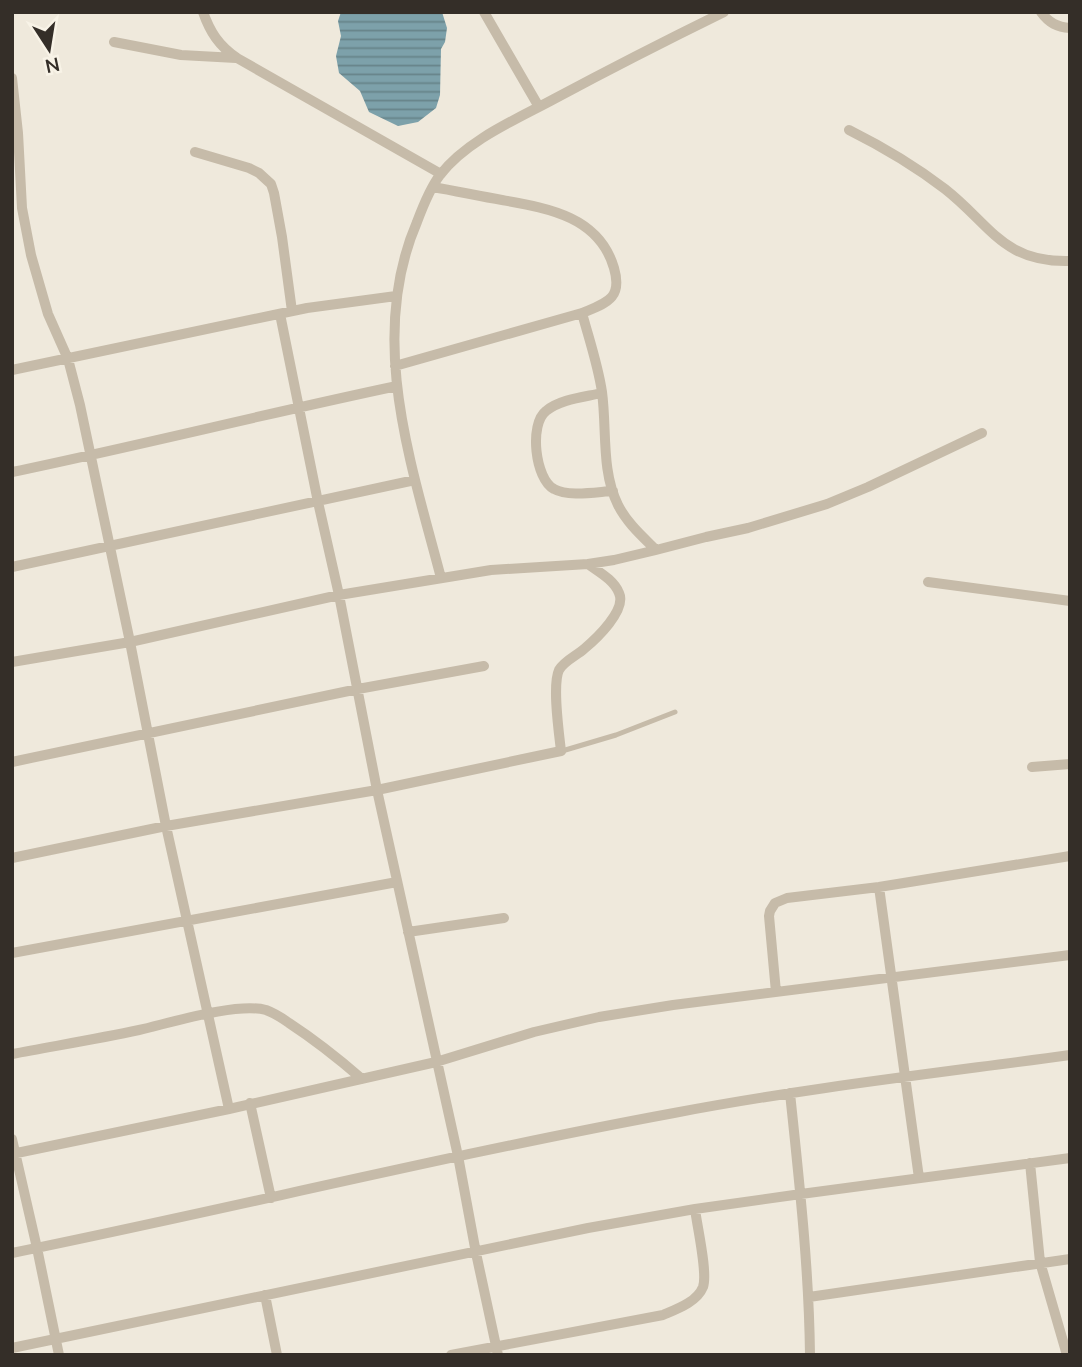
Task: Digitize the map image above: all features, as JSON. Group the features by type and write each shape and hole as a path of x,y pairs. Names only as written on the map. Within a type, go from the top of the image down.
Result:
{"street":[{"path":"203,12 216,40 226,51 441,174"},
{"path":"484,12 539,107"},
{"path":"441,578 402,419 397,386 394,326 396,296 408,246 433,187 441,174 457,158 486,136 724,12"},
{"path":"1041,12 1055,26 1070,28"},
{"path":"114,42 181,55 237,58"},
{"path":"12,78 22,208 31,255 48,314 68,359 91,456 166,826 229,1109"},
{"path":"849,130 910,163 946,190 1010,248 1039,259 1070,261"},
{"path":"195,152 249,168 260,173 271,184 292,311"},
{"path":"396,366 582,313 609,300 617,289 611,258 588,229 542,207 433,187"},
{"path":"12,370 292,311 396,296"},
{"path":"582,313 599,373 608,471 613,491 628,521 656,550"},
{"path":"280,314 377,790 458,1156 497,1350"},
{"path":"12,472 397,386"},
{"path":"602,393 544,411 539,420 537,451 543,478 555,490 563,493 613,491"},
{"path":"12,662 130,642 339,595 491,570 614,560 748,528 827,504 982,433"},
{"path":"12,567 415,480"},
{"path":"12,858 166,826 377,790 561,751 558,674 561,668 603,631 616,615 621,602 621,596 615,586 588,564"},
{"path":"928,582 1070,601"},
{"path":"12,762 358,689 484,666"},
{"path":"1032,767 1070,764"},
{"path":"776,992 769,921 770,911 775,903 797,896 879,887 1070,856"},
{"path":"12,953 397,882"},
{"path":"879,887 919,1178"},
{"path":"408,932 504,918"},
{"path":"14,1153 362,1079 436,1062 572,1022 641,1009 1070,955"},
{"path":"12,1054 208,1014 237,1009 267,1010 328,1050 362,1079"},
{"path":"12,1253 458,1156 674,1113 790,1093 1070,1055"},
{"path":"790,1093 809,1297 810,1355"},
{"path":"250,1103 271,1198"},
{"path":"12,1139 59,1355"},
{"path":"12,1348 588,1228 695,1209 1070,1158"},
{"path":"1030,1163 1040,1262 1067,1355"},
{"path":"451,1355 497,1350 663,1315 681,1308 689,1303 703,1286 704,1274 695,1209"},
{"path":"809,1297 1070,1259"},
{"path":"265,1295 277,1355"}],"lane":[{"path":"561,751 616,735 675,712"}],"water":[{"path":"341,12 442,12 447,28 441,49 440,95 436,108 418,122 398,126 369,112 360,91 339,73 336,56 341,36 338,21"}]}
